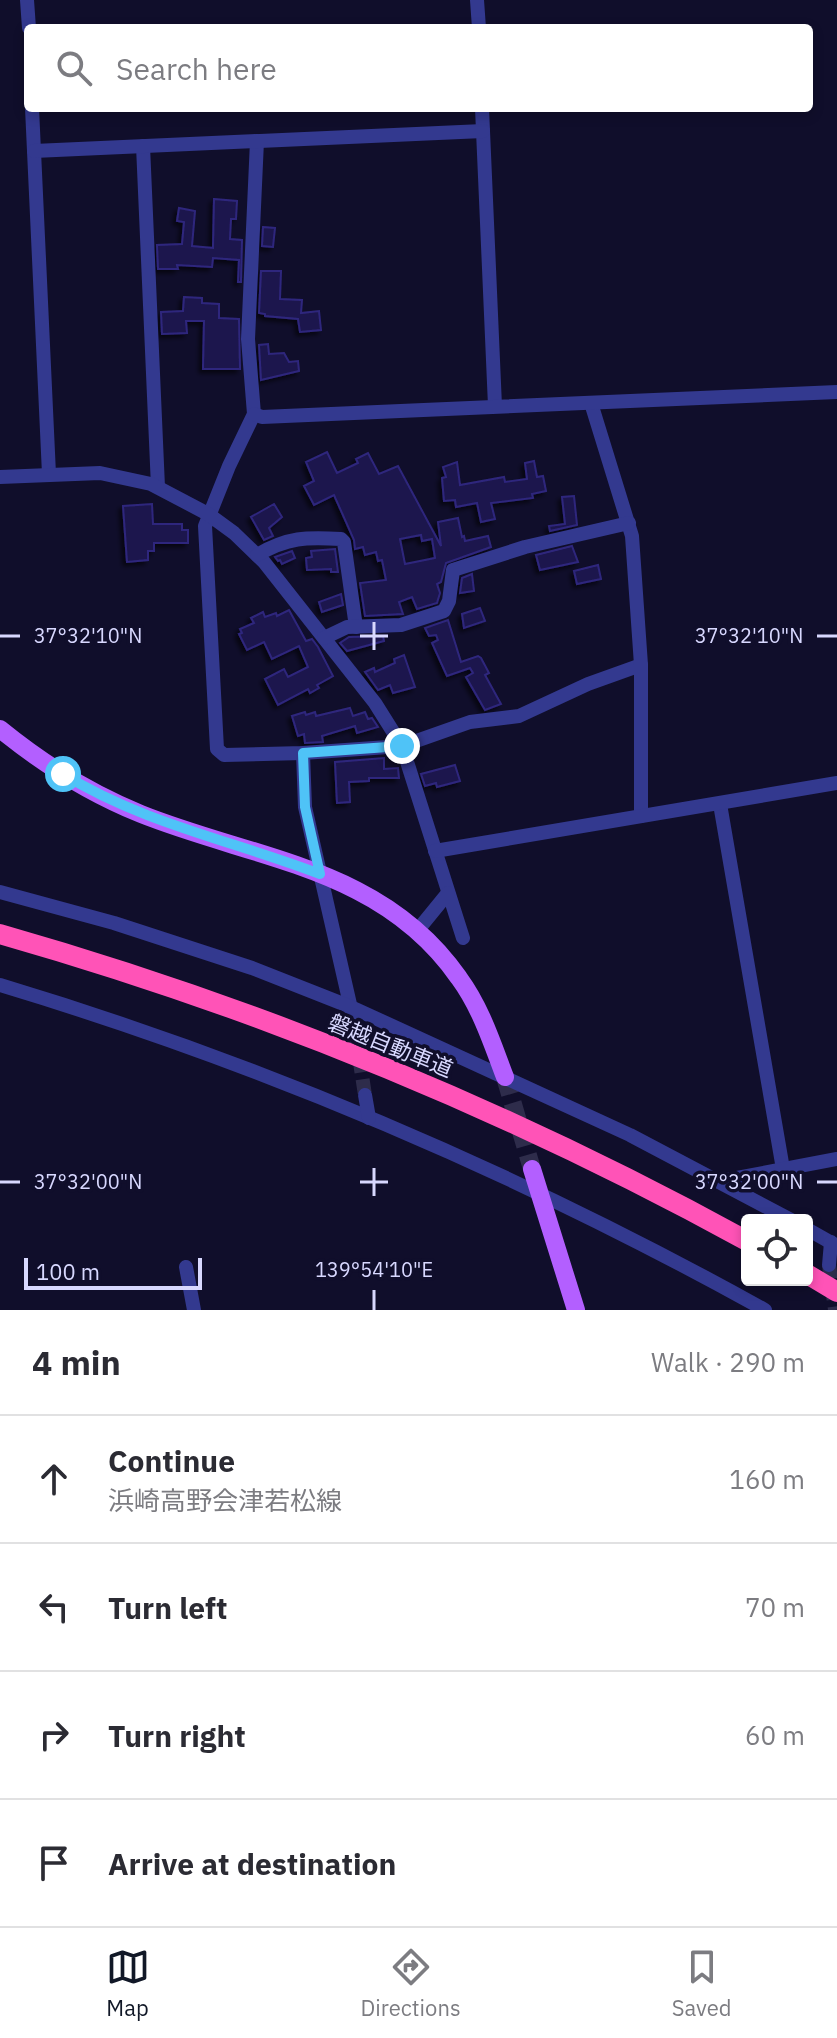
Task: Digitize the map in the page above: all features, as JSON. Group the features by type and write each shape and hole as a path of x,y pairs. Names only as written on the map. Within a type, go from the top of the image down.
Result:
{"highway":[{"name":"磐越自動車道","path":"0,934 159,982 377,1063 637,1182 741,1238"},
{"path":"813,1278 837,1292"}],"main road":[{"path":"0,729 63,774 117,804 320,874 365,893 417,931 459,976 475,1003 505,1077"},
{"path":"532,1169 576,1310"}],"street":[{"path":"27,0 29,24"},
{"path":"477,0 479,24"},
{"path":"32,112 49,474"},
{"path":"482,112 495,406"},
{"path":"34,151 483,131"},
{"path":"257,141 248,339 254,414 205,526 217,749 224,755 402,746 470,722 519,716 588,684 641,665"},
{"path":"143,146 158,487"},
{"path":"254,414 262,417 837,392"},
{"path":"591,403 632,536 641,665 641,816"},
{"path":"0,477 100,473 131,478 158,487 208,514 257,555 375,703 402,746 463,938"},
{"path":"324,638 347,627 401,625 444,611 449,601 453,570 525,547 629,523"},
{"path":"257,555 279,542 298,538 341,539 344,542 356,627"},
{"path":"303,753 305,807 352,1012"},
{"path":"435,851 837,783"},
{"path":"720,804 783,1169"},
{"path":"0,892 114,923 252,968 505,1077 630,1135 780,1214"},
{"path":"417,931 448,893"},
{"path":"0,985 100,1015 256,1072 369,1118 540,1193 677,1261 765,1310"},
{"path":"365,1095 369,1118"},
{"path":"721,1181 837,1159"},
{"path":"813,1232 834,1244 829,1265"},
{"path":"186,1267 194,1310"}],"building":[{"path":"214,199 237,201 236,219 231,219 230,239 242,240 241,282 238,282 239,260 213,258 212,267 177,265 178,269 158,269 157,245 182,244 184,222 177,221 179,208 195,211 192,246 213,248"},
{"path":"263,227 275,228 273,247 262,246"},
{"path":"261,271 281,271 280,299 302,300 301,313 319,311 321,330 300,332 298,319 259,313"},
{"path":"184,297 202,298 202,303 219,304 219,318 239,319 240,369 203,369 204,321 186,321 187,333 162,334 161,312 183,311"},
{"path":"268,344 269,354 284,353 289,362 298,361 299,371 261,380 259,345"},
{"path":"327,452 337,473 358,463 356,459 368,453 379,474 398,466 441,546 438,522 458,518 465,541 488,536 491,547 446,563 441,582 437,584 440,593 437,603 417,609 412,597 399,602 403,614 365,616 360,583 386,580 382,560 378,561 376,552 365,555 363,547 355,549 334,495 314,505 304,486 314,481 306,462","holes":["421,535 422,541 432,539 435,558 405,564 400,539"]},
{"path":"534,461 537,477 543,476 546,491 532,494 533,498 491,503 495,519 481,522 477,503 456,507 455,500 444,501 442,478 446,477 443,467 457,462 460,485 504,477 505,482 527,479 525,463"},
{"path":"574,496 577,525 550,531 549,526 565,524 562,497"},
{"path":"152,504 153,524 182,524 182,530 188,530 188,543 154,543 154,551 148,551 148,560 127,562 123,506"},
{"path":"274,504 282,517 269,528 273,536 264,540 251,517"},
{"path":"572,546 578,562 540,570 536,555"},
{"path":"335,549 338,572 331,572 331,569 307,570 306,558 312,557 311,551"},
{"path":"292,551 295,558 282,564 275,557"},
{"path":"598,565 601,579 577,584 574,571"},
{"path":"472,574 474,591 460,593 462,578"},
{"path":"341,594 343,605 322,612 319,602"},
{"path":"480,608 485,621 464,628 462,614"},
{"path":"289,610 306,641 312,639 318,647 333,676 310,693 308,689 278,705 265,679 284,669 288,677 308,667 299,646 272,659 264,642 247,650 239,634 242,633 240,629 254,623 251,618 263,612 265,617"},
{"path":"448,620 461,662 478,656 481,658 489,673 485,675 501,704 485,710 466,677 473,673 470,668 447,676 432,643 438,640 436,635 429,636 425,628"},
{"path":"383,636 384,641 347,651 340,643 349,637"},
{"path":"404,655 415,687 393,693 390,685 378,690 365,672 374,668 375,672"},
{"path":"350,708 353,716 365,712 378,727 357,733 355,726 322,736 323,742 305,743 304,734 298,736 292,716 315,712 316,716"},
{"path":"384,758 384,769 398,768 399,778 349,782 350,802 337,803 335,762"},
{"path":"455,765 460,781 437,787 436,783 425,786 421,774"}],"tunnel":[{"path":"353,1017 365,1095"},
{"path":"505,1077 532,1169"},
{"path":"829,1265 835,1310"}],"route":[{"path":"63,774 142,814 320,874 305,807 303,753 402,746"}]}
